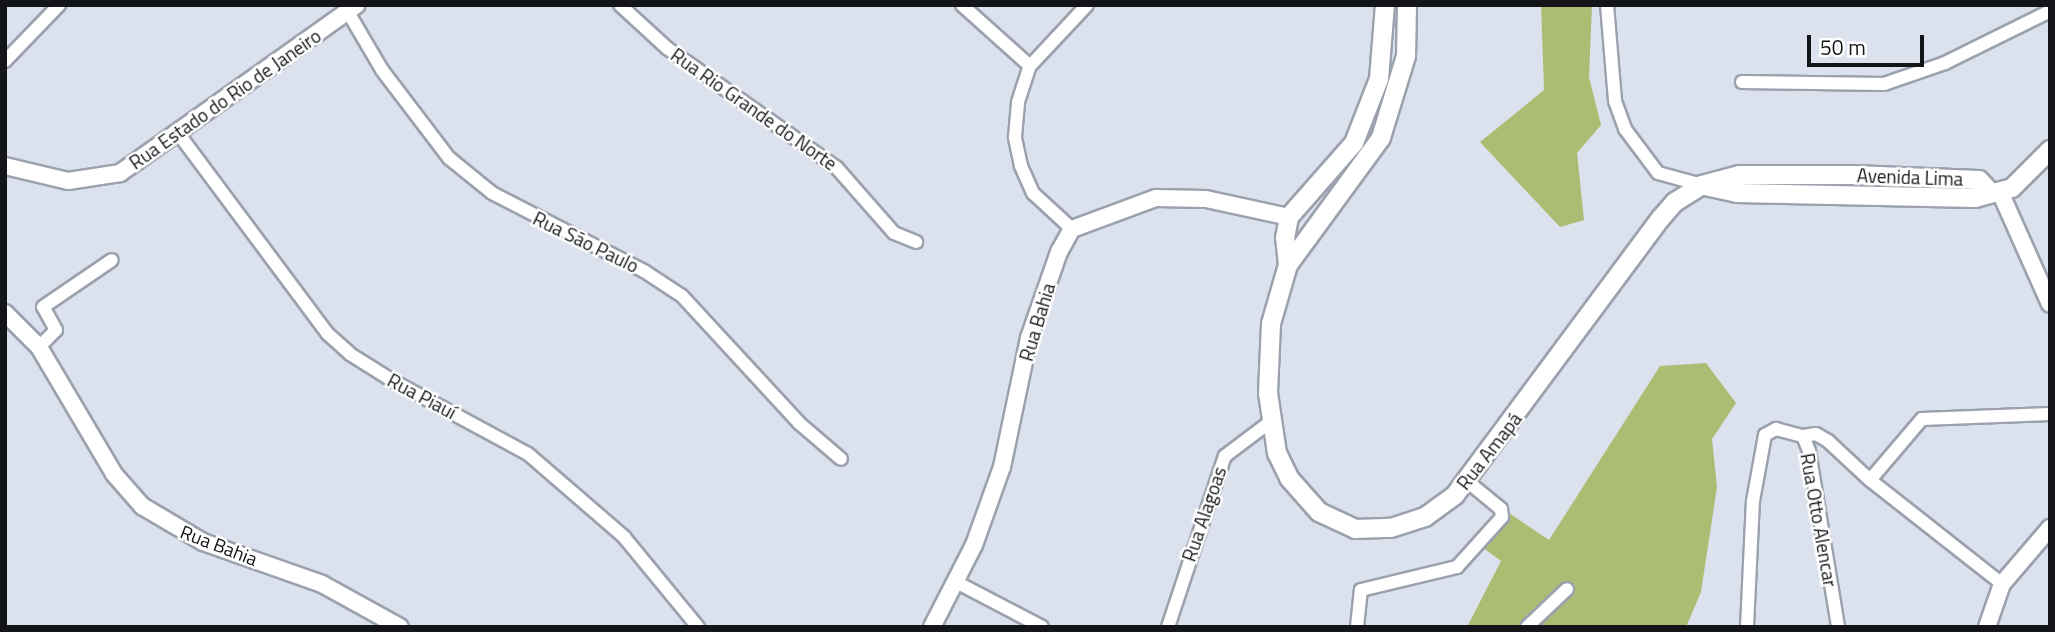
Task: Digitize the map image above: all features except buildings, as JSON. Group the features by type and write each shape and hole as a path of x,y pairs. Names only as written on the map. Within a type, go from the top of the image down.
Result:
{"main road":[{"path":"1289,217 1354,143 1384,53 1385,5"},
{"name":"Rua Amapá","path":"1407,5 1406,57 1398,92 1372,153 1323,214 1288,265 1271,324 1270,422 1289,478 1319,512 1355,529 1391,528 1425,517 1467,481 1661,218 1675,202 1702,185"},
{"path":"1384,53 1406,57"},
{"path":"1354,143 1372,153"},
{"path":"1996,193 2022,180 2050,150"},
{"name":"Avenida Lima","path":"1702,185 1739,175 1853,175 1979,180 1996,193"},
{"path":"1851,196 1853,175"},
{"name":"Avenida Lima","path":"1702,185 1737,193 1975,198 1996,193"},
{"path":"1305,199 1323,214"},
{"name":"Rua Amapá","path":"1288,265 1285,238 1289,217"}],"street":[{"path":"5,61 59,5"},
{"name":"Rua Rio Grande do Norte","path":"620,5 667,48 836,167 894,233 916,242"},
{"path":"962,5 1030,66"},
{"path":"1087,5 1030,66 1018,102 1015,136 1021,166 1046,210 1072,229 1156,198 1206,199 1289,217"},
{"path":"1607,5 1615,101 1625,128 1658,173 1702,185"},
{"name":"Rua Estado do Rio de Janeiro","path":"5,166 68,181 120,173 352,9"},
{"name":"Rua São Paulo","path":"352,9 382,70 449,158 492,193 644,271 682,296 800,423 841,459"},
{"path":"1742,82 1884,84 1945,63 2050,11"},
{"name":"Rua Piauí","path":"177,133 328,334 350,354 393,381 528,454 624,537 698,627"},
{"path":"1996,193 2050,304"},
{"name":"Rua Bahia","path":"932,627 956,582 1002,467 1029,338 1059,252 1072,229"},
{"path":"39,346 57,330 43,307 112,260"},
{"name":"Rua Bahia","path":"5,313 39,346 114,474 142,506 203,542 322,584 400,627"},
{"path":"1870,480 1922,419 2050,414"},
{"name":"Rua Alagoas","path":"1168,627 1225,456 1270,422"},
{"name":"Rua Otto Alencar","path":"1747,627 1753,501 1765,435 1776,429 1803,436 1809,451 1838,627"},
{"path":"1803,436 1816,434 1828,441 1870,480 2002,584"},
{"path":"1357,627 1361,590 1457,567 1502,517 1501,509 1467,481"},
{"path":"1987,627 2002,584 2050,528"},
{"path":"956,582 1042,627"},
{"path":"1527,627 1567,589"}],"green space":[{"path":"1541,5 1592,5 1589,77 1601,125 1577,153 1584,220 1560,227 1480,142 1544,90"},
{"path":"1706,363 1736,403 1712,439 1717,487 1701,592 1686,627 1467,627 1501,561 1478,544 1506,511 1549,540 1660,366"}]}
